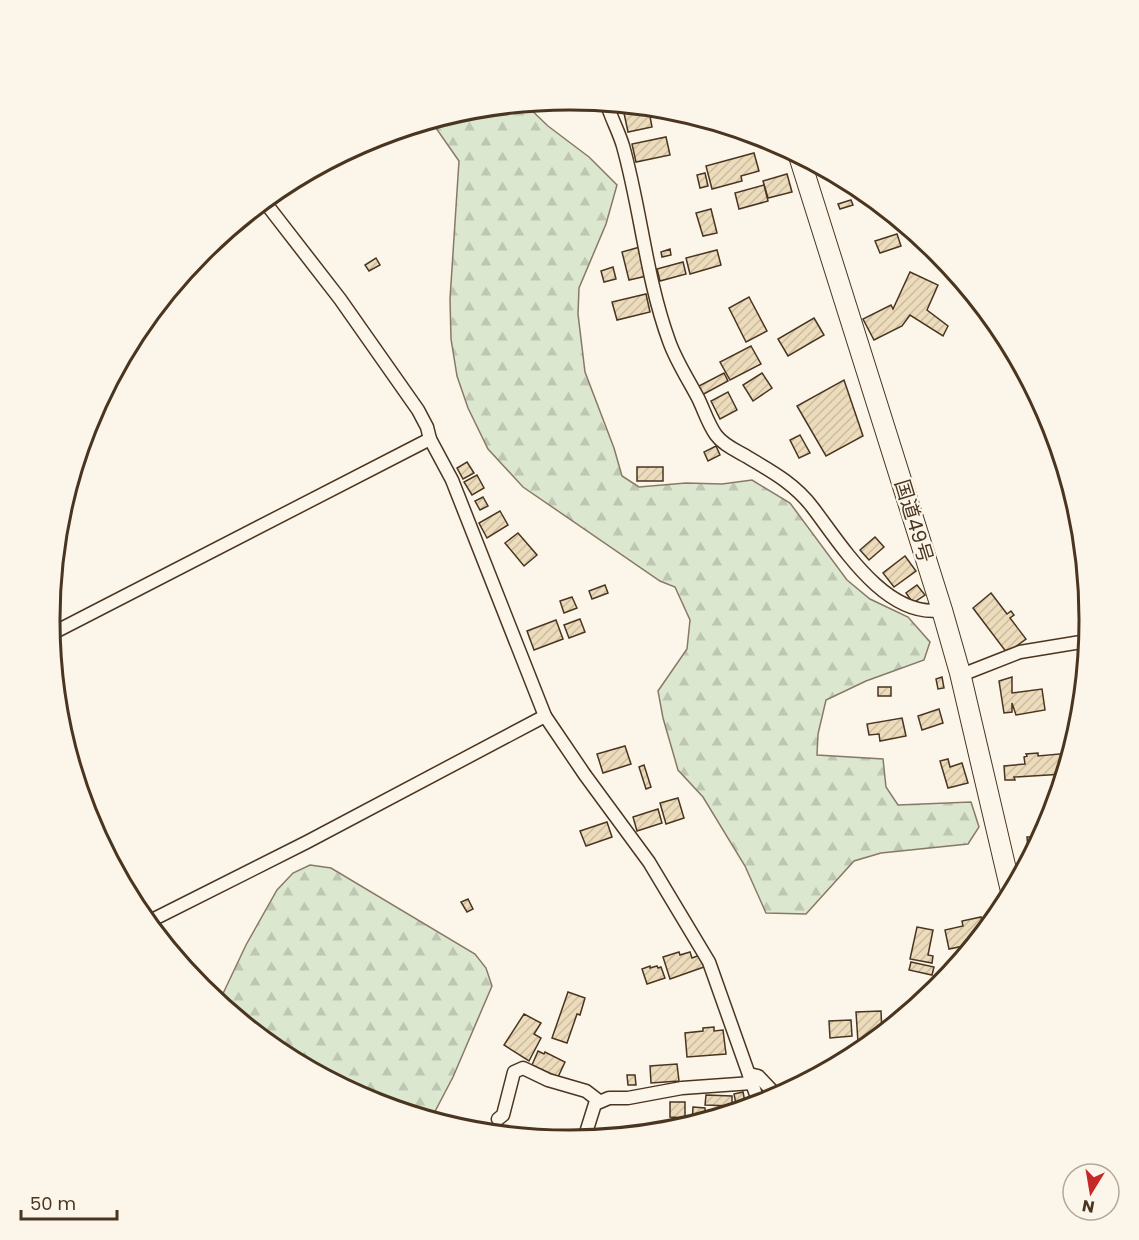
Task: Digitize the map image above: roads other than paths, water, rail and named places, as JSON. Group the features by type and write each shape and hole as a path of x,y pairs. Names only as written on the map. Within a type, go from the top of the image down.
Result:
{"highway":[{"name":"国道49号","path":"803,167 942,610 960,673 1008,879"}],"street":[{"path":"610,113 623,145 649,270 663,323 674,354 714,432 728,446 786,481 805,497 846,552 887,594 903,604 926,612 942,610"},
{"path":"270,208 340,299 427,427 430,439 452,480 545,716 649,862 709,962 756,1094"},
{"path":"60,629 430,439"},
{"path":"960,673 969,672 1020,652 1078,643"},
{"path":"156,918 545,716"},
{"path":"498,1119 503,1115 514,1072 523,1068 548,1080 586,1091 599,1101"},
{"path":"587,1129 593,1109 599,1101 609,1098 628,1098 758,1076 770,1088"}]}
